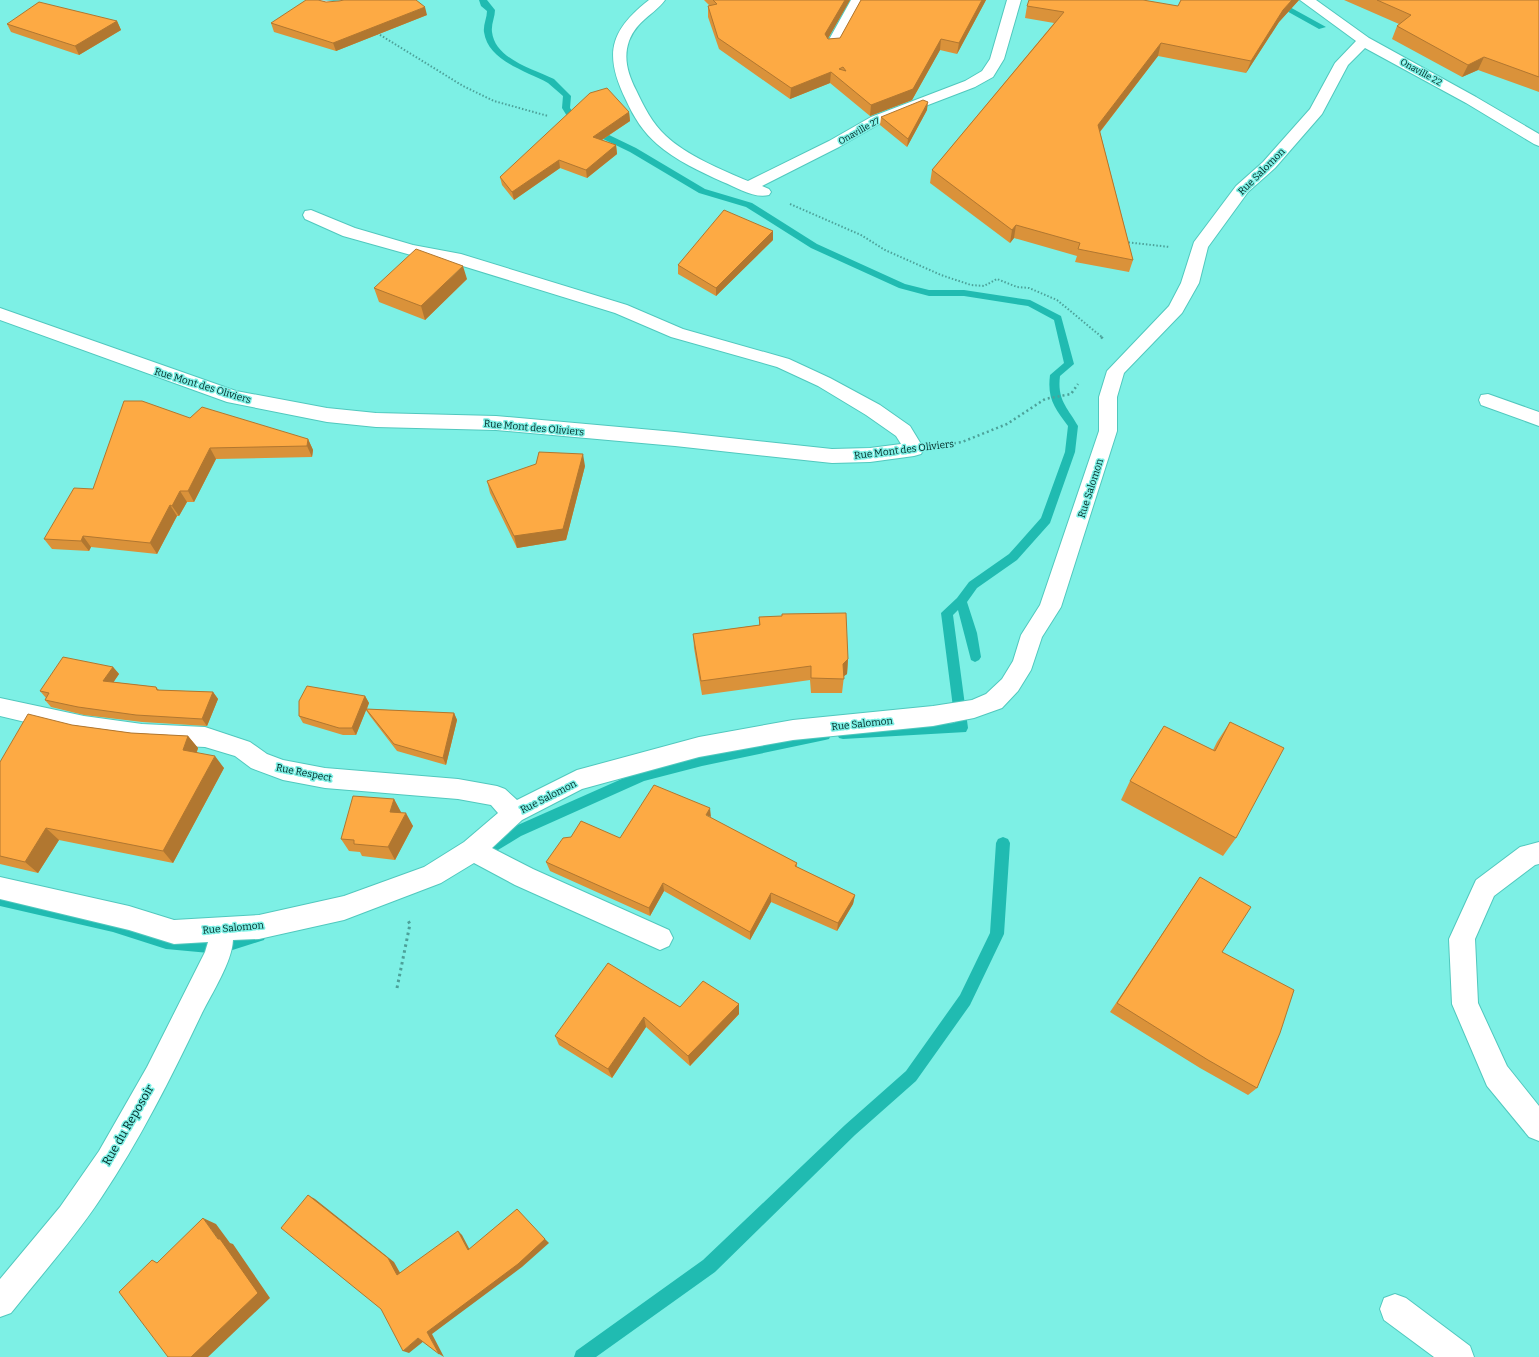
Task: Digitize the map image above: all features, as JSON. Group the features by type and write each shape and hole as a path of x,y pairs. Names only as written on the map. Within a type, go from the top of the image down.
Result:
{"street":[{"path":"326,3 355,0"},
{"path":"658,0 646,9 631,24 623,41 619,58 622,72 638,111 663,142 748,187 766,194"},
{"path":"833,45 858,0"},
{"name":"Onaville 27","path":"748,187 834,144 876,120 970,84 988,74 997,58 1014,0"},
{"name":"Onaville 22","path":"1307,0 1364,41 1471,100 1539,141"},
{"name":"Rue Salomon","path":"0,888 129,918 174,932 267,925 344,908 388,893 432,875 473,850 514,813 577,780 699,747 793,730 933,716 974,709 994,701 1010,685 1023,664 1032,635 1050,608 1108,431 1108,397 1116,371 1176,309 1190,282 1200,246 1242,188 1269,165 1317,111 1342,63 1364,41"},
{"path":"311,215 349,232 411,250 455,258 621,310 677,333 783,363 824,382 873,410 903,431 914,449"},
{"name":"Rue Mont des Oliviers","path":"0,314 234,398 327,416 376,420 496,423 682,439 832,456 870,455 914,449"},
{"path":"1488,400 1539,419"},
{"name":"Rue Respect","path":"0,707 84,726 142,734 205,737 242,749 259,761 283,770 318,777 458,788 497,796 514,813"},
{"path":"473,850 524,877 660,938"},
{"path":"1539,853 1529,855 1485,888 1462,939 1465,1004 1497,1076 1539,1127"},
{"name":"Rue du Reposoir","path":"0,1302 91,1188 122,1139 171,1050 214,961 220,947 221,928"},
{"path":"1395,1309 1459,1357"}],"path":[{"path":"326,3 401,47 463,86 494,101 548,116"},
{"path":"766,194 861,235 885,250 941,275 971,285 984,286 997,279 1017,287 1029,288 1057,300 1105,338 1116,371"},
{"path":"1123,242 1137,242 1161,247 1200,246"},
{"name":"Rue Mont des Oliviers","path":"914,449 962,442 1007,424 1046,399 1071,394"},
{"path":"388,893 410,924 397,988"}],"building":[{"path":"306,0 326,2 344,0 416,0 425,7 333,43 271,23"},
{"path":"713,0 845,0 825,34 828,39 840,38 861,0 982,0 959,43 941,39 913,89 871,105 831,72 791,88 718,38 708,6 717,4","holes":["843,67 846,71 839,69"]},
{"path":"1029,0 1143,0 1178,6 1181,0 1292,0 1283,10 1251,61 1161,43 1098,125 1133,260 1078,249 1080,243 1016,225 1012,230 932,170 1064,12 1027,6"},
{"path":"1377,0 1539,0 1539,77 1484,57 1468,65 1397,26 1411,15"},
{"path":"39,2 117,21 75,46 7,24"},
{"path":"607,88 629,112 593,137 616,145 586,170 559,160 512,192 500,177 590,93"},
{"path":"923,100 928,102 908,139 881,117"},
{"path":"724,210 773,231 716,288 678,265"},
{"path":"416,249 463,266 421,306 374,288"},
{"path":"124,401 142,401 190,418 202,407 308,439 307,446 210,448 188,491 180,491 172,506 170,505 150,543 83,536 81,541 44,539 74,488 93,489"},
{"path":"539,452 583,454 563,529 514,536 487,481 536,464"},
{"path":"846,613 848,659 843,664 844,679 811,678 811,666 701,681 693,634 760,625 759,617 782,616 782,614"},
{"path":"63,657 113,667 103,681 156,687 157,690 213,692 202,719 136,715 78,707 45,700 49,693 40,691"},
{"path":"307,686 365,696 352,728 339,728 299,716 299,701"},
{"path":"366,709 454,713 443,758 394,744"},
{"path":"28,714 72,725 131,733 188,736 183,750 215,756 163,851 46,828 25,862 0,856 0,762"},
{"path":"1230,722 1284,748 1236,838 1130,781 1164,726 1215,751"},
{"path":"654,785 710,808 706,815 797,863 795,866 855,895 838,923 771,893 750,932 663,883 649,908 546,862 563,838 571,837 581,821 620,838"},
{"path":"353,796 394,799 390,812 406,813 388,847 354,844 354,840 341,839"},
{"path":"1200,877 1251,907 1222,952 1294,990 1280,1033 1257,1088 1208,1060 1117,1003"},
{"path":"608,963 680,1007 703,981 739,1004 688,1056 644,1017 608,1069 555,1036"},
{"path":"308,1195 388,1258 397,1275 458,1231 468,1250 517,1209 545,1239 518,1264 427,1332 439,1354 418,1338 403,1351 381,1309 281,1228"},
{"path":"203,1218 218,1239 220,1239 258,1293 191,1357 168,1357 119,1292 152,1260 157,1263"}],"waterway":[{"path":"483,0 484,4 491,10 488,33 493,45 499,52 515,64 551,81 557,86 567,96 566,108 575,122 633,150 702,191 749,205 814,246 902,286 929,293 964,293 1030,303 1058,318 1069,364 1055,375 1053,390 1060,407 1073,426 1070,452 1046,520 1013,557 973,585 961,601"},
{"path":"1271,0 1322,27"},
{"path":"843,734 962,728 947,613 961,601"},
{"path":"961,601 971,633 975,657"},
{"path":"483,852 516,832 642,776 702,761 825,735"},
{"path":"582,1357 709,1266 850,1130 911,1076 965,1000 997,934 1003,843"},
{"path":"0,900 113,926 166,942 220,947 259,935"}]}
